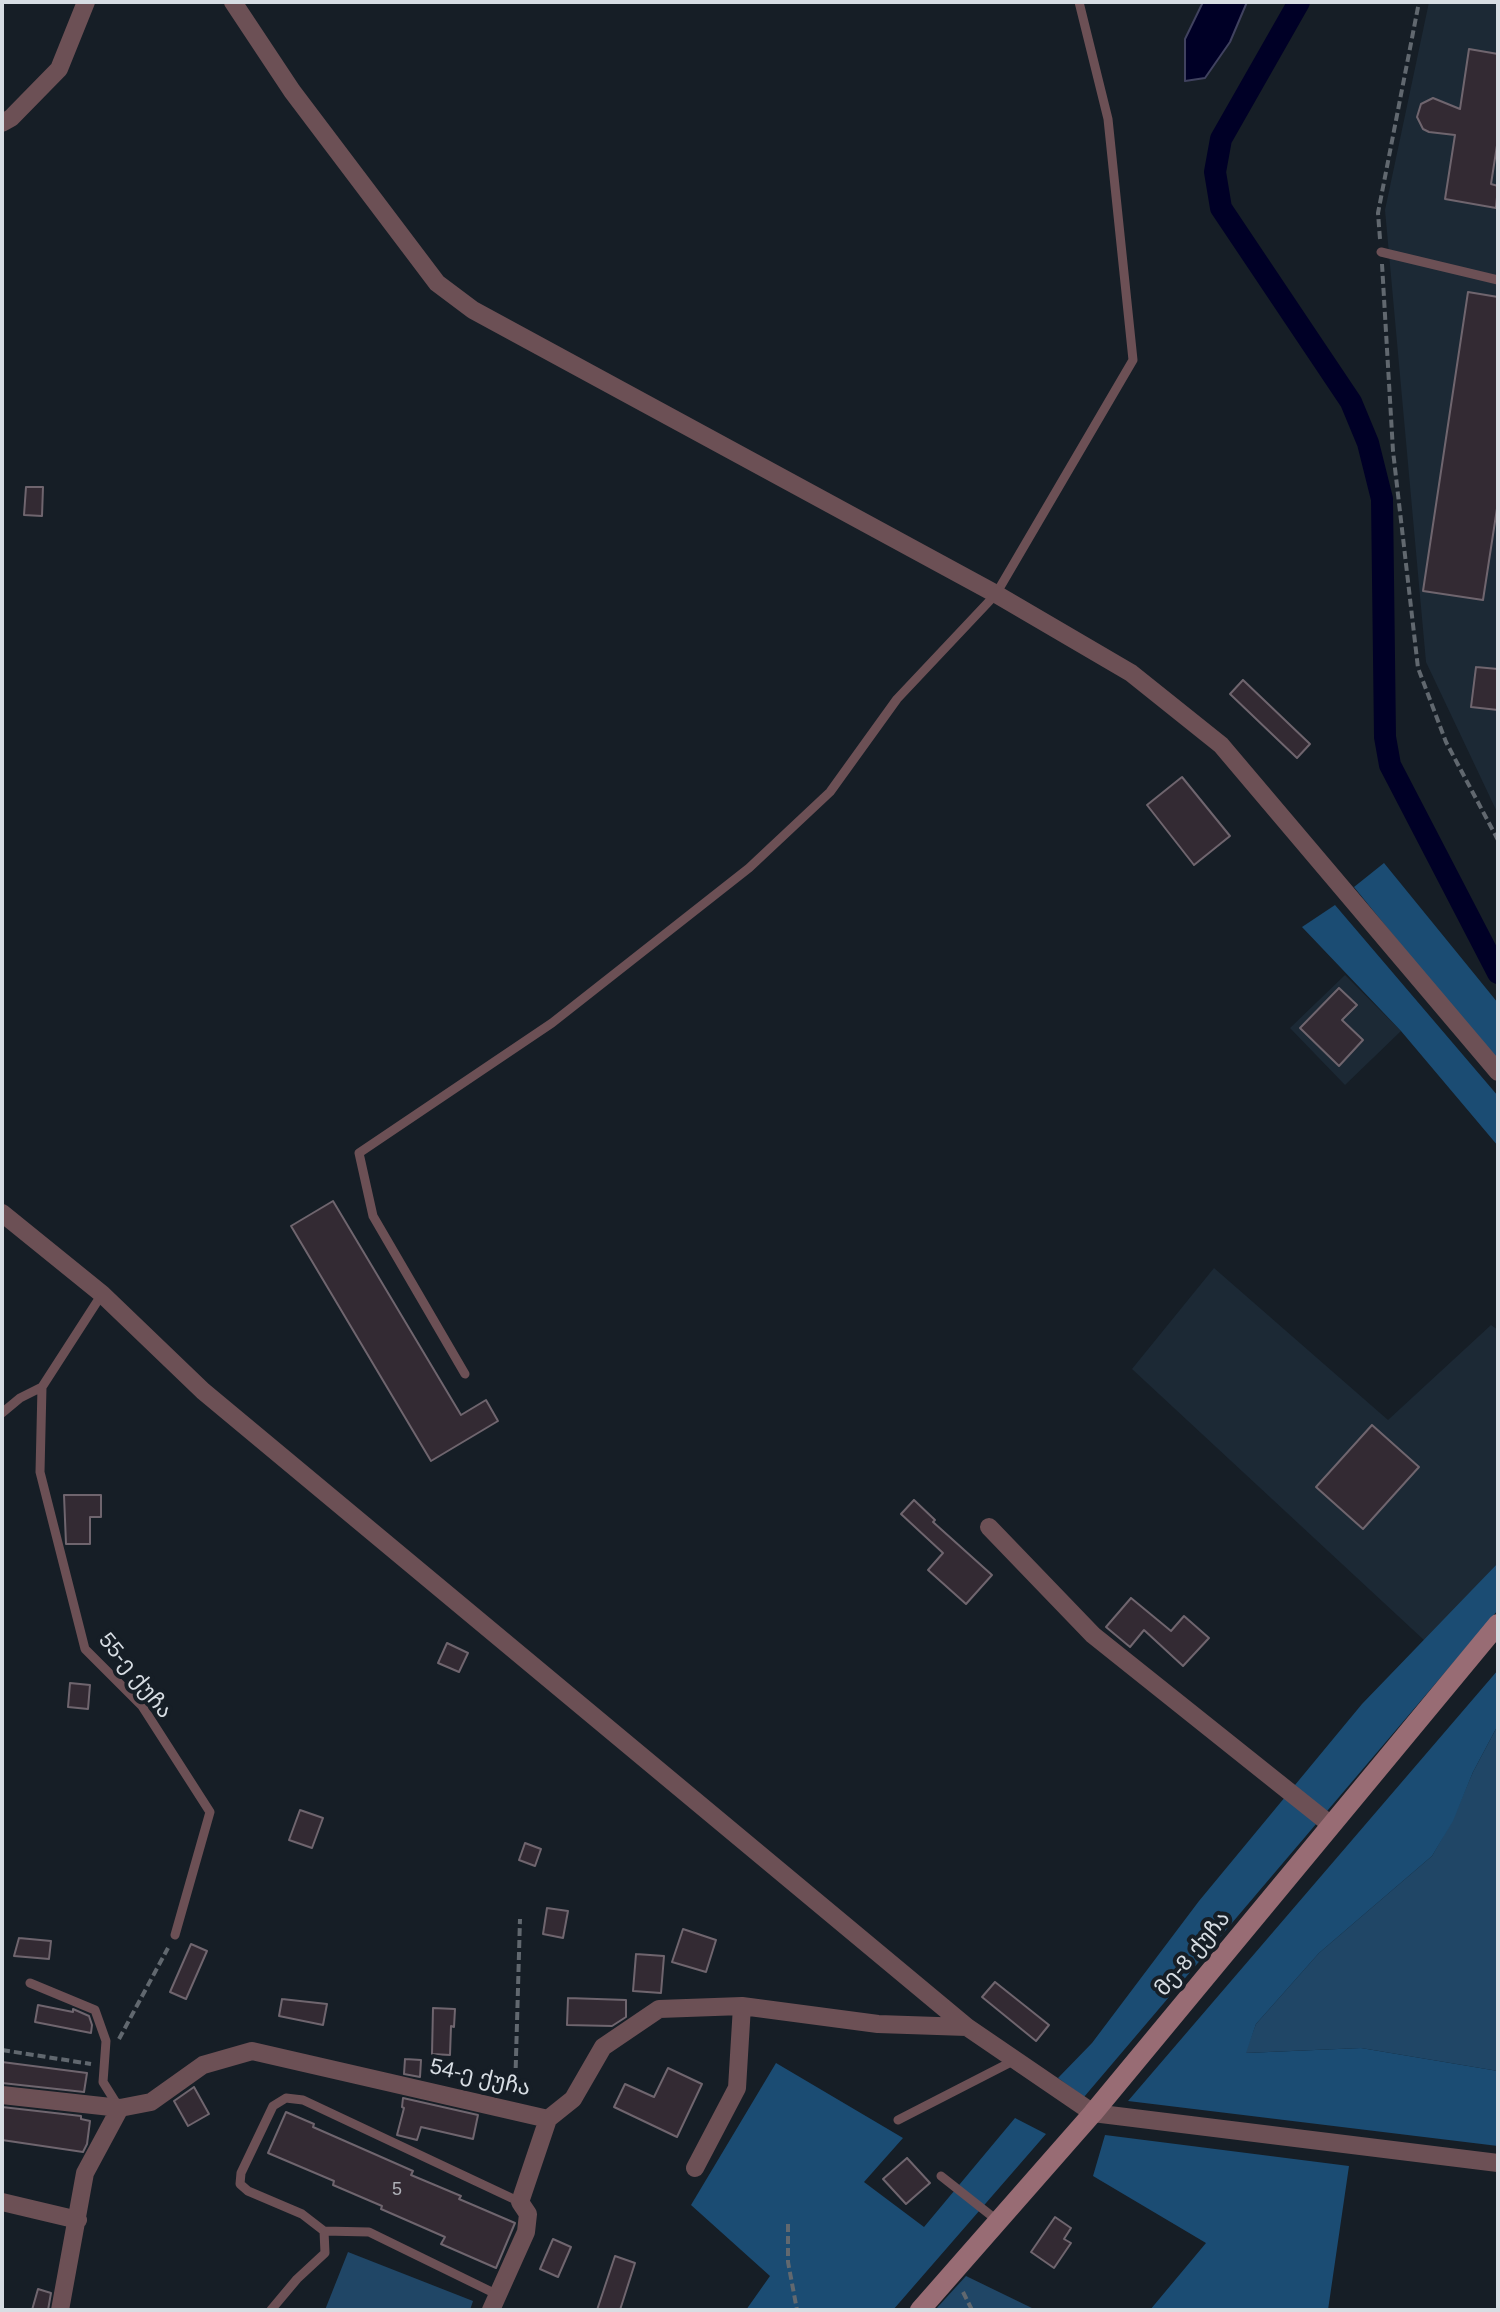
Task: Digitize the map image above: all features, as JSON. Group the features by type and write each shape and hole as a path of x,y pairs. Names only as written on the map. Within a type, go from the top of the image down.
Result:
{"street":[{"path":"2,123 11,118 59,69 86,2"},
{"path":"233,2 292,91 437,283 473,310 996,594 1131,673 1221,745 1498,1072"},
{"path":"2,1213 102,1294 203,1391 967,2027 1093,2113 1498,2163"},
{"path":"989,1527 1093,1635 1331,1825"},
{"name":"მე-8 ქუჩა","path":"920,2310 1093,2113 1498,1624"},
{"path":"695,2168 737,2088 742,2006"},
{"name":"54-ე ქუჩა","path":"120,2108 151,2102 203,2065 252,2051 548,2119 573,2099 603,2047 659,2009 742,2006 878,2024 967,2027"},
{"path":"2,2095 120,2108 85,2173 60,2310"},
{"path":"494,2302 526,2232 528,2214 520,2202 548,2119"},
{"path":"2,2202 78,2220"}],"lane":[{"path":"465,1374 373,1216 359,1153 552,1023 749,868 830,792 897,699 996,594 1133,360 1108,119 1079,2"},
{"path":"1381,252 1498,280"},
{"path":"2,1413 20,1398 42,1387 102,1294"},
{"name":"55-ე ქუჩა","path":"42,1387 40,1472 85,1649 142,1706 210,1812 175,1935"},
{"path":"30,1983 95,2010 106,2041 103,2082 120,2108"},
{"path":"898,2120 1015,2060"},
{"path":"494,2302 369,2232 324,2231 302,2214 248,2191 240,2184 241,2173 273,2106 286,2098 303,2100 520,2202"},
{"path":"941,2176 998,2221"},
{"path":"271,2310 297,2279 325,2253 324,2231"}],"path":[{"path":"1419,2 1378,213 1393,451 1418,668 1446,742 1498,840"},
{"path":"515,2111 520,1919"},
{"path":"2,2050 104,2066 175,1935"},
{"path":"788,2224 788,2262 797,2310"}],"shaded area":[{"path":"1203,2 1247,2 1230,42 1205,78 1185,81 1185,39"},
{"path":"1429,2 1498,2 1498,814 1426,662 1385,210"},
{"path":"1384,863 1498,1003 1498,1064 1354,887"},
{"path":"1335,905 1498,1096 1498,1146 1401,1031 1302,927"},
{"path":"1345,975 1401,1031 1345,1085 1290,1028"},
{"path":"1214,1268 1388,1420 1491,1325 1498,1330 1498,1563 1425,1641 1132,1369"},
{"path":"1498,1563 1498,1610 1084,2097 1058,2078 1092,2043 1199,1901 1362,1704"},
{"path":"1498,1670 1498,1725 1473,1772 1453,1821 1432,1856 1319,1953 1256,2024 1246,2053 1361,2048 1498,2071 1498,2146 1128,2101"},
{"path":"1498,1725 1498,2071 1361,2048 1245,2053 1256,2024 1319,1953 1432,1856"},
{"path":"776,2063 903,2138 864,2182 924,2227 1015,2118 1046,2134 893,2310 746,2310 770,2276 691,2205"},
{"path":"1105,2135 1349,2166 1328,2310 1150,2310 1206,2243 1093,2176"},
{"path":"348,2252 473,2301 470,2310 325,2310"},
{"path":"966,2276 1036,2310 935,2310"}],"building":[{"path":"1469,49 1498,54 1498,139 1491,184 1498,186 1496,208 1445,199 1455,135 1429,132 1423,129 1417,117 1421,104 1433,98 1460,109"},
{"path":"1468,292 1498,297 1498,502 1483,600 1423,591"},
{"path":"26,487 43,487 42,516 24,515"},
{"path":"1476,667 1498,669 1498,710 1471,707"},
{"path":"1243,680 1310,744 1297,758 1230,694"},
{"path":"1182,777 1230,836 1194,865 1147,805"},
{"path":"1339,988 1357,1005 1342,1020 1363,1040 1339,1066 1300,1028"},
{"path":"333,1201 461,1415 486,1400 498,1421 431,1461 291,1226"},
{"path":"1372,1425 1419,1467 1363,1529 1316,1487"},
{"path":"64,1495 101,1495 101,1517 90,1517 90,1544 66,1544"},
{"path":"914,1500 935,1520 933,1522 992,1575 966,1604 928,1570 943,1553 901,1514"},
{"path":"1131,1598 1171,1631 1184,1616 1209,1638 1183,1666 1144,1630 1130,1647 1106,1627"},
{"path":"447,1643 468,1653 459,1672 438,1663"},
{"path":"70,1683 90,1685 88,1709 68,1707"},
{"path":"300,1810 323,1818 312,1848 289,1840"},
{"path":"525,1843 541,1849 535,1866 519,1860"},
{"path":"547,1908 568,1911 563,1938 543,1934"},
{"path":"683,1929 716,1940 706,1972 672,1962"},
{"path":"19,1938 51,1941 49,1959 14,1956"},
{"path":"191,1944 207,1951 186,1999 170,1992"},
{"path":"636,1954 664,1956 661,1993 633,1991"},
{"path":"995,1982 1049,2025 1036,2041 982,1997"},
{"path":"568,1998 626,2000 626,2017 612,2026 567,2025"},
{"path":"282,1999 327,2004 323,2025 279,2016"},
{"path":"38,2005 73,2012 73,2009 89,2016 91,2033 35,2022"},
{"path":"433,2008 455,2009 450,2055 432,2054"},
{"path":"405,2059 421,2060 420,2077 404,2074"},
{"path":"2,2062 87,2073 84,2092 2,2083"},
{"path":"668,2068 702,2084 677,2137 614,2107 625,2084 654,2097"},
{"path":"194,2087 209,2114 188,2126 174,2101"},
{"path":"403,2098 478,2115 473,2139 421,2127 417,2140 397,2135 404,2108"},
{"path":"2,2107 81,2116 81,2119 90,2121 87,2144 83,2152 2,2140"},
{"path":"286,2112 413,2171 411,2175 461,2196 459,2199 515,2223 496,2268 441,2244 445,2237 333,2185 334,2181 268,2153"},
{"path":"907,2158 930,2183 906,2204 883,2179"},
{"path":"1055,2217 1071,2228 1064,2239 1071,2243 1054,2268 1031,2252"},
{"path":"553,2239 571,2247 558,2277 540,2269"},
{"path":"615,2256 635,2263 620,2310 597,2310"},
{"path":"38,2289 51,2293 48,2310 32,2310"}],"waterway":[{"path":"1299,2 1221,139 1215,172 1221,208 1351,402 1368,443 1382,499 1385,737 1390,765 1498,973"}]}
